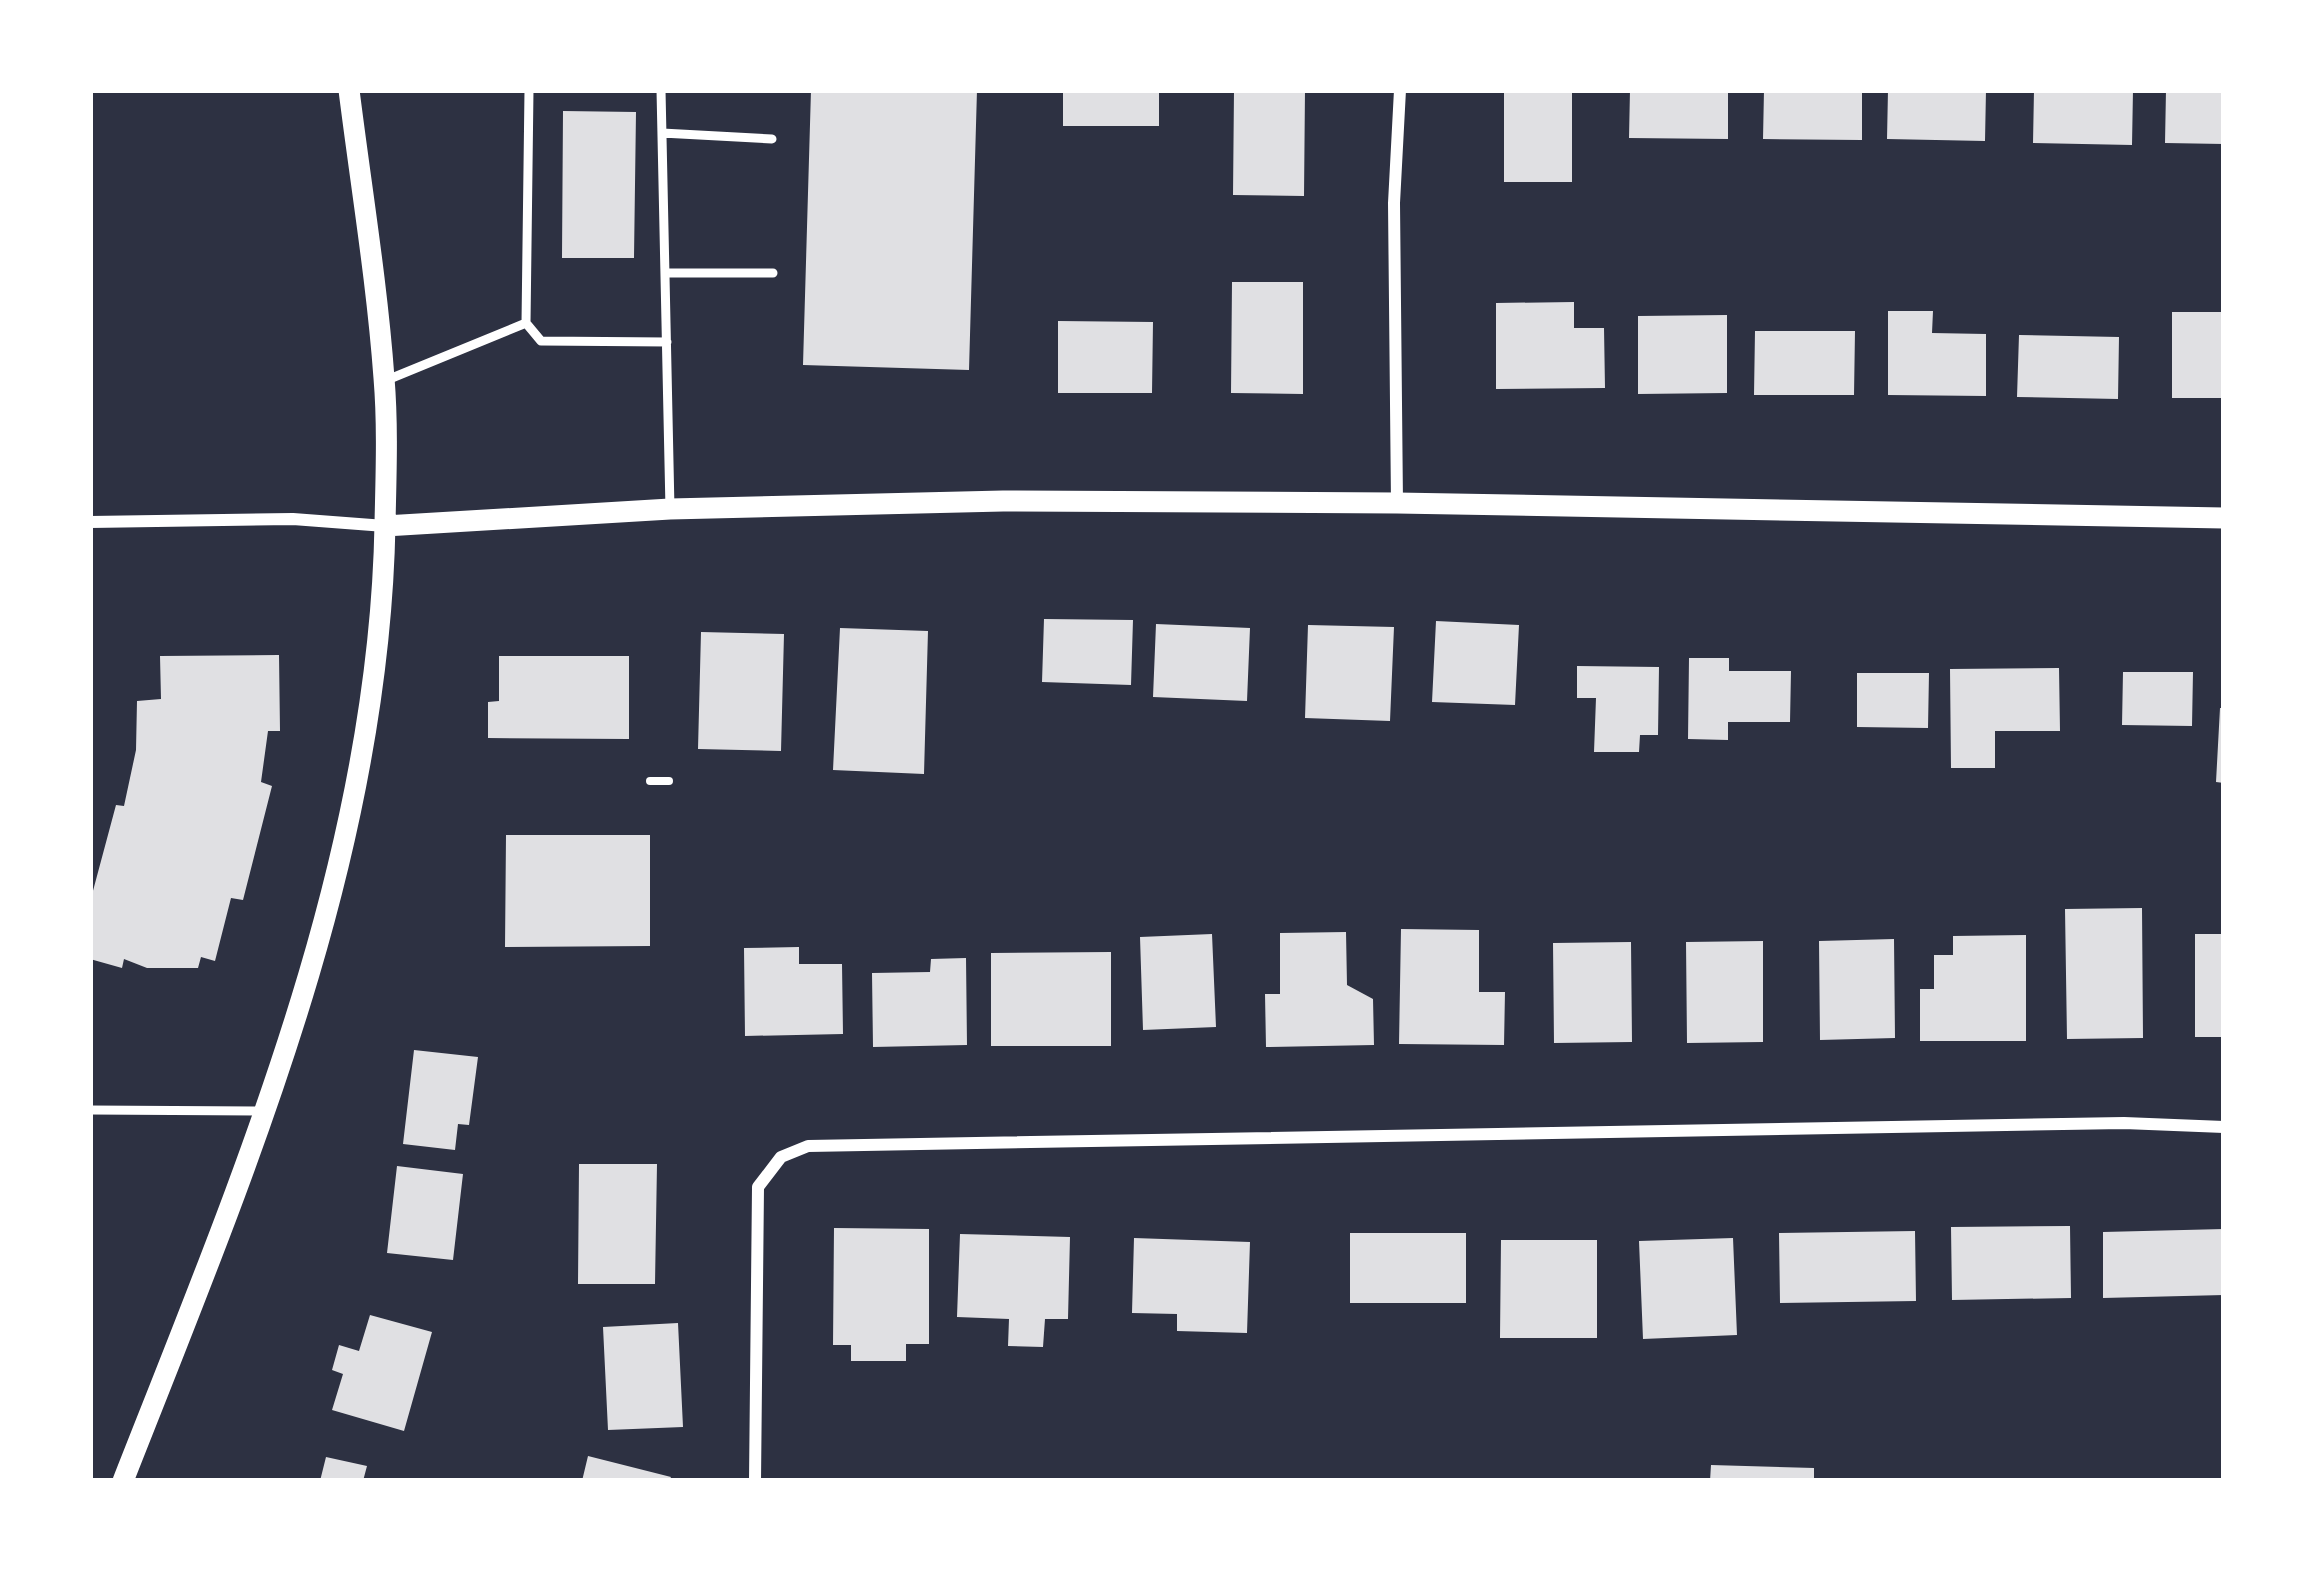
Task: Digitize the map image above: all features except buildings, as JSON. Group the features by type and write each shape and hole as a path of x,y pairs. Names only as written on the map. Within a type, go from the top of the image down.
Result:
{"street":[{"path":"123,1481 296,1024 338,870 370,702 385,526 385,381 349,90"},
{"path":"1397,503 1394,203 1400,90"},
{"path":"90,522 293,519 385,526 670,509 1003,500 2224,518"},
{"path":"755,1481 758,1187 781,1157 808,1146 2076,1124 2224,1127"}],"lane":[{"path":"530,90 526,322 541,340 667,342"},
{"path":"661,90 670,509"},
{"path":"662,133 772,139"},
{"path":"666,273 772,273"},
{"path":"385,381 526,322"},
{"path":"90,1110 266,1111"}],"path":[{"path":"650,781 669,781"}]}
